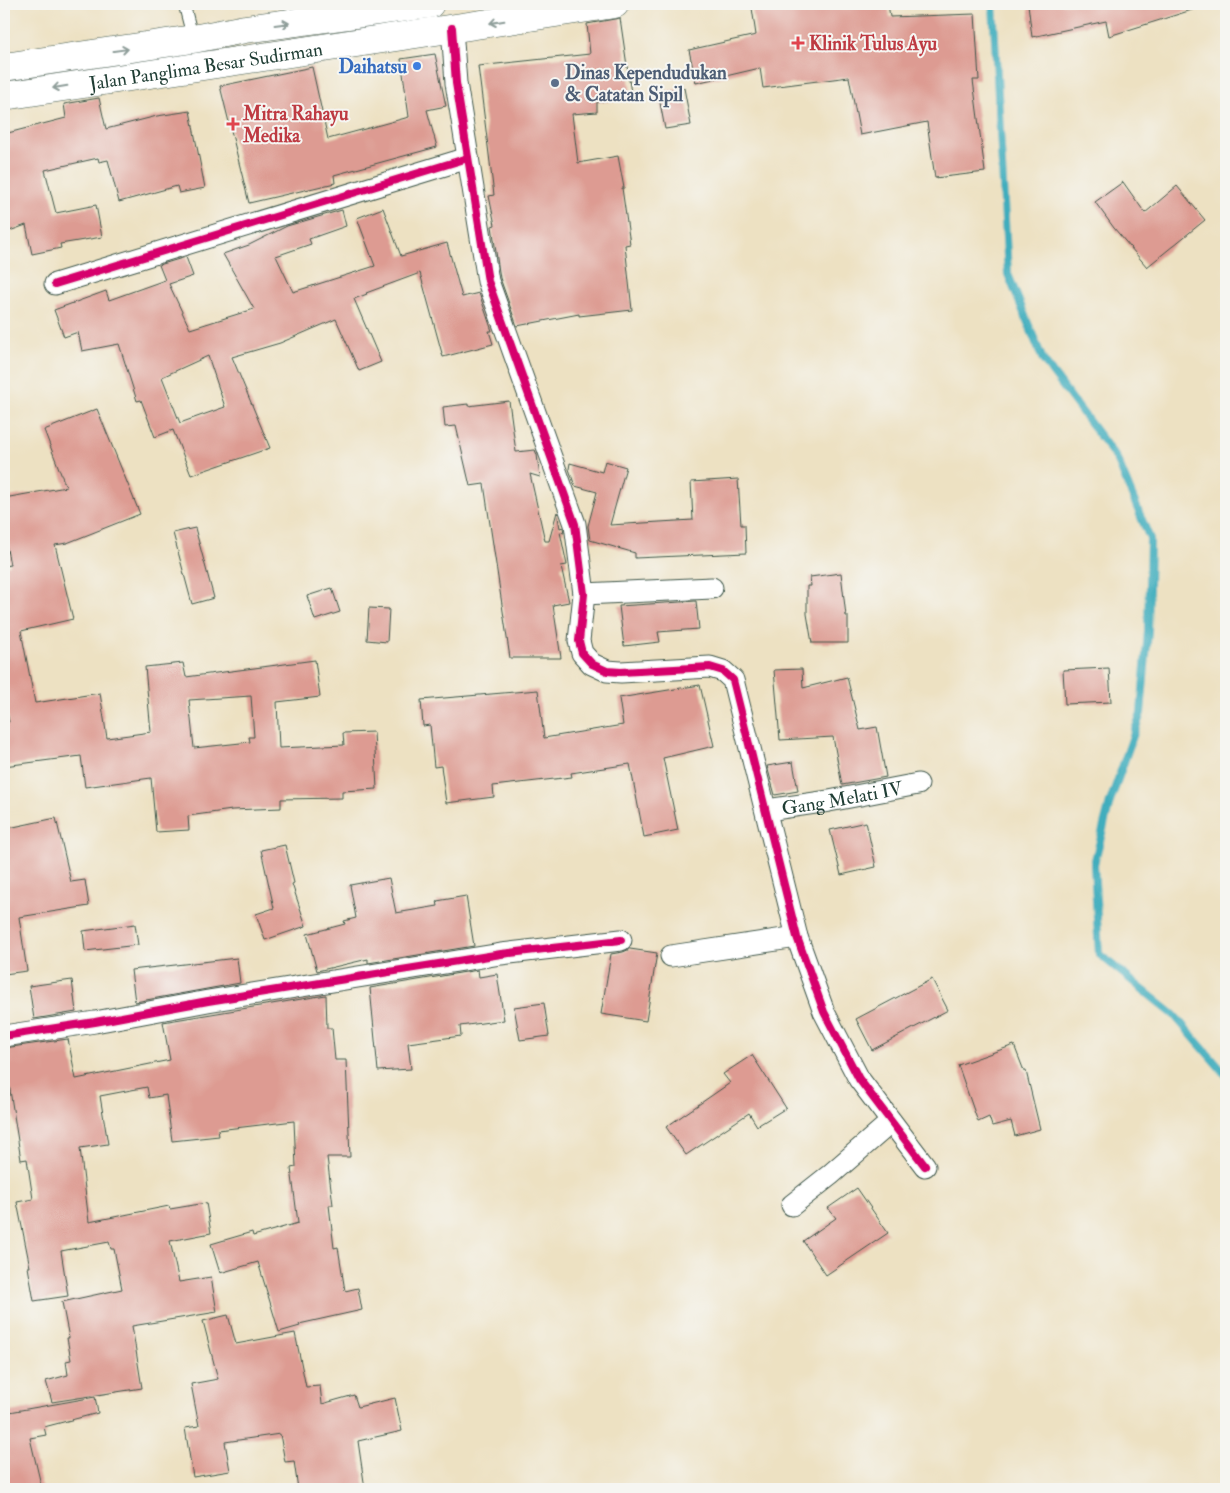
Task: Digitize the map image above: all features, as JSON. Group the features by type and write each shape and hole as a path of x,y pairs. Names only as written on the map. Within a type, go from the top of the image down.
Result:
{"highway":[{"name":"Jalan Panglima Besar Sudirman","path":"4,96 615,4"},
{"name":"Jalan Panglima Besar Sudirman","path":"4,67 413,5"},
{"path":"245,29 250,59"}],"street":[{"path":"452,28 456,83 488,281 575,524 584,594 578,641 582,653 592,664 607,670 621,672 710,667 723,671 733,680 767,810 797,937 824,1012 859,1079 925,1166"},
{"path":"55,284 468,158"},
{"path":"584,594 712,588"},
{"name":"Gang Melati IV","path":"767,810 829,801 918,784"},
{"path":"671,956 797,937"},
{"path":"4,1036 96,1022 218,999 501,954 621,940"},
{"path":"792,1205 891,1122"}],"lane":[{"path":"184,4 193,39"}],"building":[{"path":"789,4 888,4 890,17 975,14 979,80 973,80 985,172 935,178 927,122 860,135 849,77 763,88 760,68 696,83 689,50 756,35 752,8"},
{"path":"1028,4 1194,4 1195,9 1109,36 1106,21 1032,37"},
{"path":"620,18 632,100 597,102 597,112 572,114 578,163 618,156 624,188 622,188 630,244 625,245 632,310 579,316 579,314 517,326 500,278 492,226 495,225 489,196 494,195 478,66 590,54 587,24"},
{"path":"435,54 446,106 427,110 437,147 334,175 335,183 249,203 220,86 312,67 328,139 409,117 401,59"},
{"path":"684,88 691,125 665,129 658,92"},
{"path":"99,98 106,129 157,116 190,111 205,188 179,193 177,186 119,202 108,160 99,162 98,158 45,170 56,213 96,205 102,237 60,244 61,248 32,254 26,225 4,233 4,134 66,118 64,104"},
{"path":"1123,182 1145,213 1177,186 1205,220 1147,267 1095,202"},
{"path":"383,208 401,256 447,243 462,297 479,293 492,331 489,331 493,344 443,357 420,273 366,293 354,299 381,362 359,371 336,319 280,343 232,357 270,448 191,475 173,430 155,437 141,400 137,401 119,344 82,351 78,332 64,337 54,310 106,291 109,300 165,280 159,265 186,257 193,276 169,284 190,329 254,309 223,254 249,245 287,226 342,210 346,226 309,239 311,244 276,256 293,292 375,266 357,218","holes":["208,356 225,407 180,423 162,377"]},
{"path":"509,401 516,452 535,450 537,455 540,477 530,474 545,541 549,541 557,512 560,528 563,527 564,533 560,532 567,565 561,566 569,602 553,605 561,658 510,658 484,484 470,486 456,426 445,427 443,407"},
{"path":"97,409 140,514 67,543 55,545 73,619 21,631 35,703 100,693 107,738 151,732 145,667 183,663 186,677 315,660 320,697 277,702 279,748 344,745 343,733 374,732 377,789 342,791 342,798 281,799 281,808 232,810 188,816 189,830 156,832 151,778 85,787 81,756 4,766 4,722 9,722 4,697 4,566 10,565 4,534 4,498 66,487 44,430","holes":["251,696 254,737 249,737 250,742 194,748 189,700"]},
{"path":"605,461 626,467 610,525 693,520 691,482 738,479 741,525 745,525 746,553 635,558 635,553 590,540 588,526 597,492 575,486 569,469 570,463 602,472"},
{"path":"195,528 214,598 192,604 173,533"},
{"path":"841,573 846,616 848,616 848,643 812,643 807,614 807,586 811,586 810,577"},
{"path":"332,588 340,612 315,620 307,596"},
{"path":"696,601 699,629 658,632 660,642 624,646 619,606"},
{"path":"369,608 389,609 387,642 367,640"},
{"path":"1109,668 1111,702 1065,704 1063,670"},
{"path":"802,669 803,688 847,677 860,730 877,727 886,777 842,785 833,737 780,740 774,670"},
{"path":"700,685 714,746 663,758 678,830 644,837 630,764 571,773 572,777 493,786 494,797 446,803 441,766 434,767 430,725 423,726 421,700 538,690 544,738 623,725 619,698"},
{"path":"793,762 798,791 775,795 767,766"},
{"path":"56,818 71,882 85,880 89,906 19,917 27,971 4,974 4,829"},
{"path":"866,822 876,867 841,875 830,830"},
{"path":"285,845 294,883 292,884 306,926 265,940 256,914 274,908 261,850"},
{"path":"389,878 396,913 438,906 437,901 466,896 474,946 368,963 368,959 317,971 307,934 345,924 344,921 356,918 350,885"},
{"path":"135,924 138,945 85,951 83,931"},
{"path":"630,949 657,953 646,1021 601,1014 611,954"},
{"path":"237,958 240,983 135,1002 131,970"},
{"path":"478,970 479,977 497,974 504,1020 460,1026 461,1036 408,1043 411,1069 378,1071 370,988"},
{"path":"932,979 948,1010 872,1050 856,1019"},
{"path":"72,980 76,1012 34,1019 29,986"},
{"path":"326,995 327,1028 332,1028 335,1060 346,1060 350,1157 327,1157 333,1205 329,1205 334,1248 338,1247 345,1291 358,1288 362,1310 299,1324 300,1326 279,1332 258,1262 220,1273 211,1244 252,1232 253,1236 298,1223 291,1168 296,1167 294,1121 218,1130 219,1136 172,1141 166,1095 149,1098 147,1087 100,1096 108,1144 80,1148 89,1222 169,1206 170,1209 206,1203 211,1233 170,1241 179,1282 211,1277 217,1312 132,1326 142,1388 52,1402 46,1381 68,1375 66,1361 71,1360 62,1302 122,1289 114,1249 111,1249 109,1242 61,1251 68,1296 34,1301 28,1267 30,1267 17,1202 33,1199 27,1159 21,1160 7,1071 4,1072 4,1048 68,1039 76,1079 170,1060 163,1022"},
{"path":"544,1003 549,1036 520,1040 514,1007"},
{"path":"1014,1045 1024,1071 1026,1071 1040,1129 1015,1136 1011,1121 992,1126 989,1117 978,1122 958,1065"},
{"path":"752,1055 786,1108 757,1126 749,1113 686,1155 666,1127 730,1083 723,1074"},
{"path":"857,1188 888,1233 826,1275 803,1241 836,1218 828,1208"},
{"path":"228,1315 236,1344 295,1333 306,1387 320,1386 322,1404 354,1395 358,1407 395,1398 402,1431 358,1441 365,1489 298,1489 294,1461 285,1462 280,1434 225,1442 230,1471 193,1477 185,1428 199,1426 191,1384 218,1379 203,1321"},
{"path":"95,1397 98,1413 44,1427 46,1435 30,1438 42,1489 7,1489 4,1474 4,1413"}],"waterway":[{"path":"993,4 1008,274 1043,360 1117,459 1150,539 1148,631 1141,713 1110,802 1094,864 1099,954 1174,1015 1226,1075"}],"cycle path":[{"path":"452,28 456,83 488,281 575,524 584,594 579,641 582,653 592,664 607,671 621,672 710,667 723,671 733,680 797,937 824,1012 859,1079 925,1166"},
{"path":"55,284 468,158"},
{"path":"4,1036 501,954 621,940"}],"place":[{"name":"Klinik Tulus Ayu","path":"798,43"},
{"name":"Daihatsu","path":"417,66"},
{"name":"Dinas Kependudukan & Catatan Sipil","path":"555,83"},
{"name":"Mitra Rahayu Medika","path":"233,124"}]}
